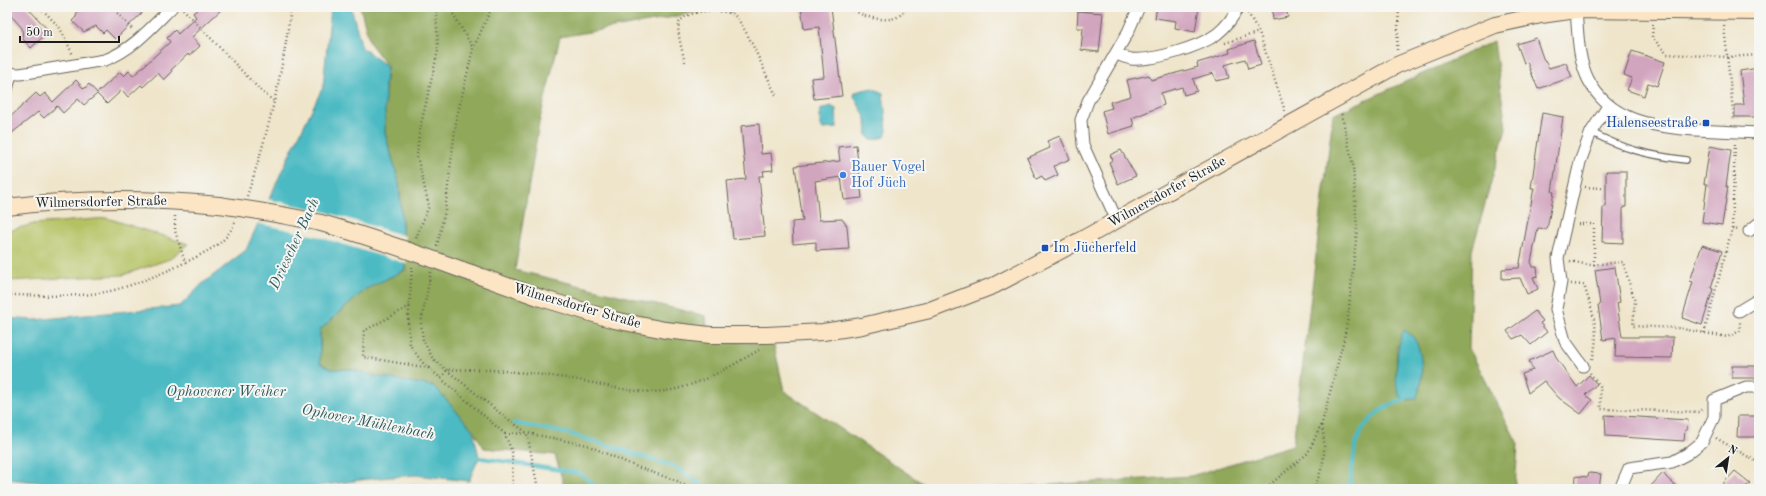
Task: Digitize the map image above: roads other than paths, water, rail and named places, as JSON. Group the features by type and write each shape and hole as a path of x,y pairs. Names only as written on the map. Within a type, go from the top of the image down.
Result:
{"street":[{"path":"7,90 9,74 105,60 118,55 140,38 172,7"},
{"path":"1117,221 1084,145 1081,120 1088,101 1117,54 1139,7"},
{"path":"1117,54 1131,58 1146,58 1197,45 1216,34 1242,9"},
{"path":"1576,10 1582,62 1588,79 1608,106 1635,120 1652,126 1735,132 1759,132"},
{"name":"Wilmersdorfer Straße","path":"7,207 104,199 175,201 268,212 320,223 396,246 541,298 614,320 664,330 710,335 767,335 823,332 862,326 930,310 995,285 1117,221 1337,97 1397,65 1495,25 1541,15 1576,10 1759,12"},
{"path":"1587,365 1565,341 1556,309 1561,282 1558,258 1573,187 1591,132 1608,106"},
{"path":"1749,231 1759,223"},
{"path":"1740,311 1759,299"},
{"path":"1620,489 1629,468 1672,462 1687,454 1702,442 1714,417 1714,400 1746,387 1759,387"}],"lane":[{"path":"1591,132 1614,144 1636,152 1686,160"}],"water":[{"name":"Ophovener Weiher","path":"331,7 351,7 362,48 387,66 385,83 385,133 399,182 405,270 366,289 320,330 320,363 331,369 350,369 374,376 434,386 473,430 479,457 469,481 416,475 368,479 296,489 111,489 7,479 7,318 34,320 180,306 202,284 246,250 286,162 323,87"},
{"path":"872,88 883,93 887,131 885,137 871,140 867,136 866,119 854,96 855,92"},
{"path":"831,106 836,109 837,128 823,129 820,126 820,110"},
{"path":"1404,330 1414,338 1420,352 1422,377 1416,399 1405,400 1400,396 1397,388 1396,371 1398,351"}],"waterway":[{"path":"1349,489 1356,443 1362,429 1377,413 1391,404 1405,400"},
{"path":"514,423 571,434 673,466 708,489"},
{"name":"Ophover Mühlenbach","path":"475,457 579,473 600,489"}],"place":[{"name":"Halenseestraße","path":"1706,123"},
{"name":"Bauer Vogel Hof Jüch","path":"843,175"},
{"name":"Im Jücherfeld","path":"1045,248"}],"water label":[{"name":"Driescher Bach","path":"295,244"}]}
